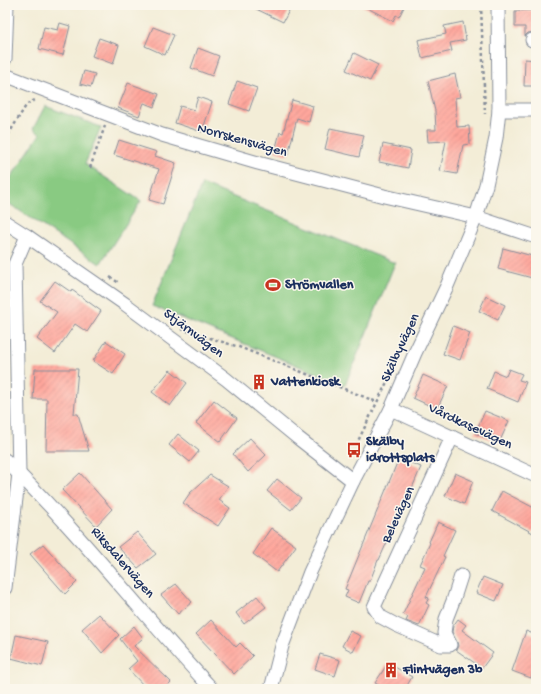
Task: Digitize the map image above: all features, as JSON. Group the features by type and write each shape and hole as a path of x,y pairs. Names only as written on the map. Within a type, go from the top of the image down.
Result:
{"street":[{"path":"5,59 7,5"},
{"name":"Skälbyvägen","path":"271,689 282,646 310,572 353,482 391,409 415,353 447,286 476,217 486,185 496,138 499,110 498,5"},
{"name":"Norrskensvägen","path":"5,75 162,135 258,164 384,196 476,217 536,237"},
{"path":"499,110 536,110"},
{"name":"Stjärnvägen","path":"5,222 228,376 301,434 353,482"},
{"path":"5,588 19,474 15,264 27,236"},
{"name":"Vårdkasevägen","path":"391,409 536,476"},
{"name":"Belevägen","path":"452,437 374,607 381,617 396,625 442,646 450,645 444,633 446,619 461,576"},
{"name":"Riksdalervägen","path":"5,460 85,545 212,689"}],"path":[{"path":"481,5 485,116"},
{"path":"5,140 27,104 36,99"},
{"path":"90,168 106,122"},
{"path":"109,276 122,285"},
{"path":"176,327 239,347 377,402"},
{"path":"355,447 394,368"}],"green space":[{"path":"45,106 101,127 85,164 141,201 100,264 5,201 5,186 40,134 33,129"},
{"name":"Strömvallen","path":"202,184 395,263 345,385 152,306"}],"building":[{"path":"248,5 292,5 283,22"},
{"path":"361,5 405,5 399,17 396,15 393,21"},
{"path":"536,10 536,32 528,33 525,36 525,27 515,27 515,11"},
{"path":"463,22 466,40 450,43 452,51 422,58 418,40 446,34 444,26"},
{"path":"60,23 70,26 63,55 39,49 44,27 58,30"},
{"path":"153,27 174,35 165,55 145,46"},
{"path":"99,38 119,45 113,64 92,56"},
{"path":"198,48 219,56 212,76 191,68"},
{"path":"354,53 378,65 370,81 346,70"},
{"path":"525,59 536,60 536,86 524,86"},
{"path":"84,71 95,74 91,87 80,84"},
{"path":"455,74 460,97 455,98 457,127 469,126 470,144 463,145 457,174 440,171 446,141 428,142 427,130 436,130 435,111 428,81"},
{"path":"237,81 257,88 249,111 229,104"},
{"path":"128,83 159,94 154,107 144,103 139,116 118,108"},
{"path":"198,97 212,102 202,132 175,123 180,106 194,110"},
{"path":"292,100 313,106 309,122 297,118 288,155 275,151 280,132 283,133"},
{"path":"330,128 364,135 359,157 325,149"},
{"path":"119,140 157,152 155,156 176,163 163,204 149,200 159,169 114,155"},
{"path":"383,144 411,150 408,168 379,162"},
{"path":"503,248 536,257 536,279 498,269"},
{"path":"55,281 71,292 72,290 101,311 87,332 75,324 55,353 37,339 57,312 40,301"},
{"path":"486,296 505,305 498,320 479,311"},
{"path":"453,326 470,333 460,360 443,354"},
{"path":"106,341 125,354 113,374 93,361"},
{"path":"35,369 78,369 74,414 78,414 89,451 46,451 47,399 33,399"},
{"path":"509,369 522,374 519,380 526,382 518,402 487,389 494,371 506,376"},
{"path":"170,370 187,383 170,406 152,392"},
{"path":"423,375 448,386 437,409 413,398"},
{"path":"214,400 237,418 220,442 196,423"},
{"path":"485,411 509,421 499,443 475,433"},
{"path":"178,434 199,451 190,462 169,445"},
{"path":"250,438 266,455 248,472 233,454"},
{"path":"399,458 421,467 401,514 400,513 359,603 345,597 348,590 345,589"},
{"path":"80,473 112,509 96,526 62,490"},
{"path":"455,473 473,481 464,504 445,496"},
{"path":"210,475 228,486 219,500 230,508 218,526 183,503 190,493"},
{"path":"277,479 301,498 291,510 267,491"},
{"path":"502,491 536,509 536,527 533,533 492,511"},
{"path":"438,522 455,530 443,556 445,557 426,597 429,598 426,603 429,605 419,626 406,621 408,617 403,614 425,567 420,565"},
{"path":"271,528 296,546 277,572 253,554"},
{"path":"137,532 156,554 138,568 118,547"},
{"path":"43,544 77,582 65,594 30,554"},
{"path":"483,577 503,585 496,601 476,593"},
{"path":"176,584 192,602 178,614 161,595"},
{"path":"257,596 266,607 244,624 236,613"},
{"path":"99,614 119,635 102,653 82,629"},
{"path":"458,619 466,625 462,630 493,653 482,668 456,650 458,646 452,632 453,626"},
{"path":"211,620 236,647 240,643 253,656 234,674 196,634"},
{"path":"134,626 143,638 134,646 171,682 164,689 147,689 128,669 137,661 120,639"},
{"path":"350,631 361,636 353,652 342,646"},
{"path":"526,631 536,635 536,663 531,678 512,671"},
{"path":"16,635 48,642 42,666 11,658"},
{"path":"320,654 340,660 335,676 315,669"},
{"name":"Flintvägen 3b","path":"388,663 412,677 405,689 386,689 375,683"}],"place":[{"name":"Strömvallen","path":"273,285"},
{"name":"Vattenkiosk","path":"259,382"},
{"name":"Skälby idrottsplats","path":"354,450"},
{"name":"Flintvägen 3b","path":"391,670"}]}
